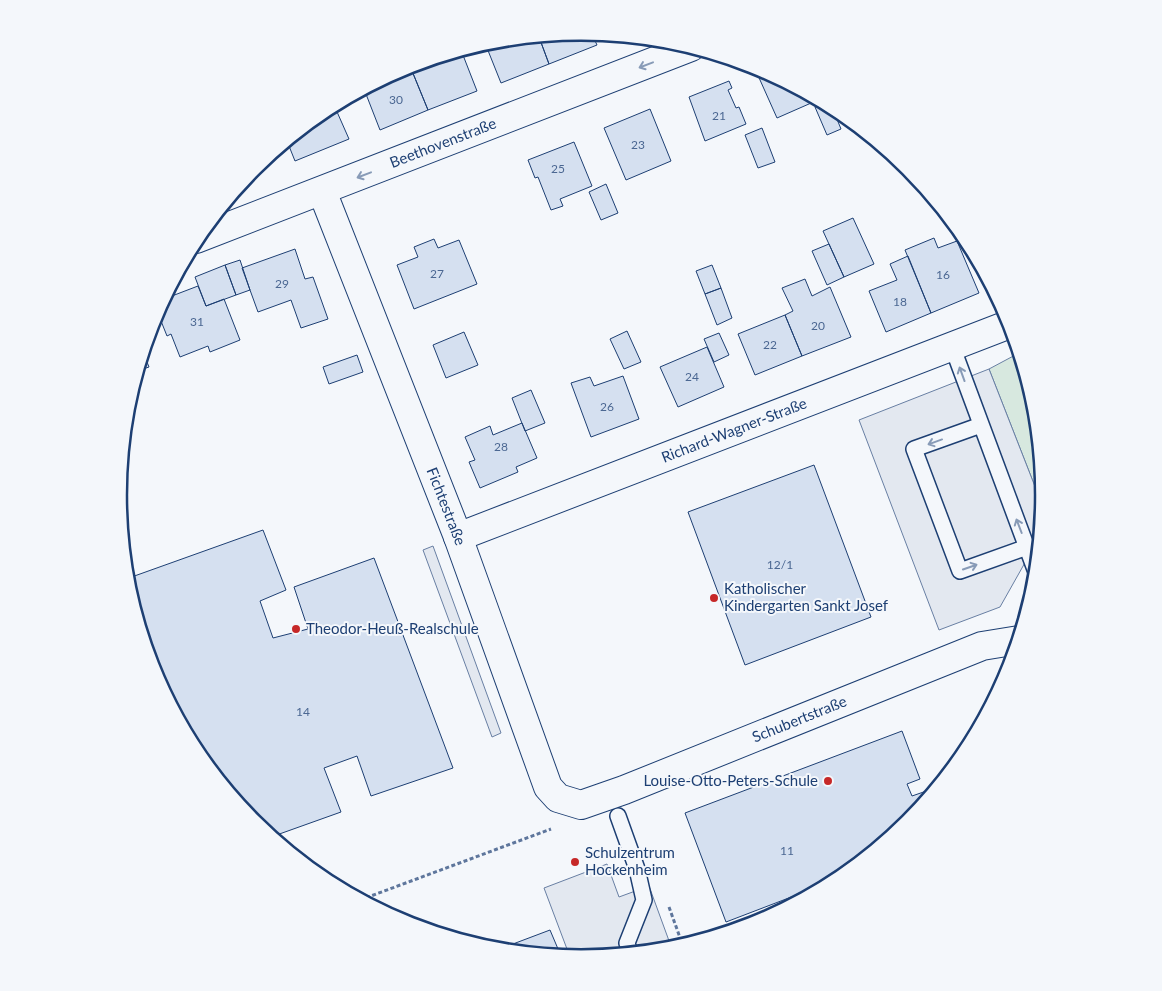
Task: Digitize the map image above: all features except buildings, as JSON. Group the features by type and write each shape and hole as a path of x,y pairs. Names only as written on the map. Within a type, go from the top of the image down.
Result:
{"street":[{"name":"Beethovenstraße","path":"210,234 678,52"},
{"name":"Fichtestraße","path":"322,191 458,536 548,787 558,798 581,805"},
{"name":"Richard-Wagner-Straße","path":"458,536 1003,327"},
{"name":"Schubertstraße","path":"581,805 624,790 982,646 1011,641"}],"lane":[{"path":"952,346 1031,557"},
{"path":"981,425 914,449 960,571 1027,547"},
{"path":"618,816 637,869 644,900 627,943 628,947"}],"path":[{"path":"369,897 553,828 581,805"},
{"path":"667,902 680,939"}],"shaded area":[{"path":"1013,356 1027,407 1035,486 989,369"},
{"path":"989,369 1035,486 1031,551 1000,607 939,630 859,420"},
{"path":"433,546 501,733 492,737 423,550"},
{"path":"607,864 619,897 649,886 669,941 611,949 567,950 544,888"}],"place":[{"name":"Katholischer Kindergarten Sankt Josef","path":"714,598"},
{"name":"Theodor-Heuß-Realschule","path":"296,629"},
{"name":"Louise-Otto-Peters-Schule","path":"828,781"},
{"name":"Schulzentrum Hockenheim","path":"575,862"}]}
